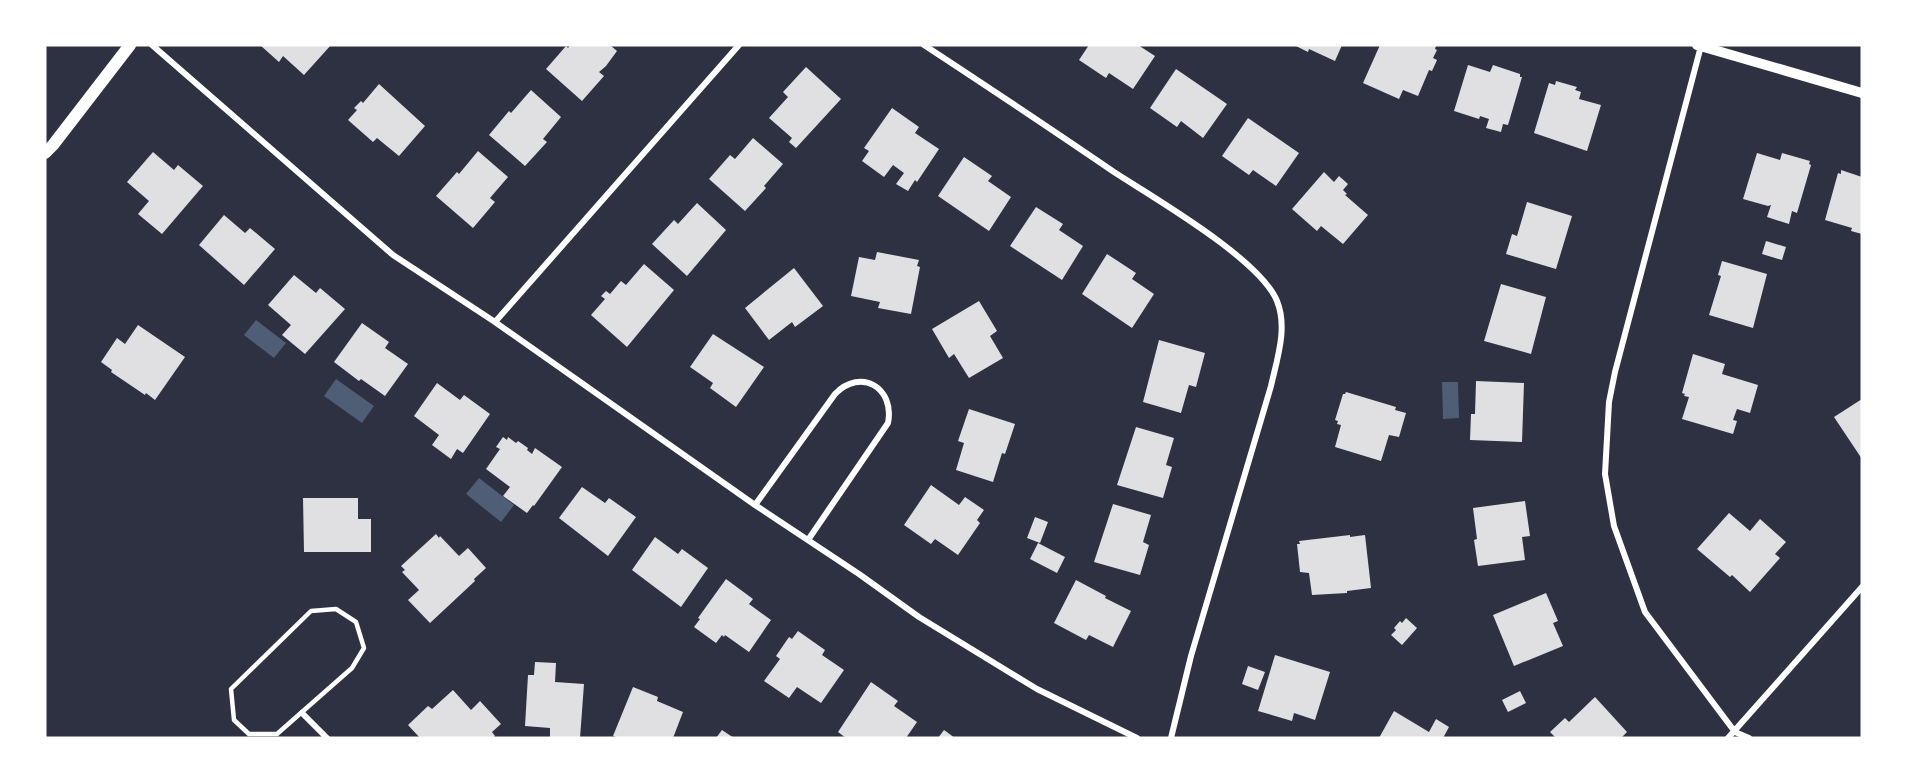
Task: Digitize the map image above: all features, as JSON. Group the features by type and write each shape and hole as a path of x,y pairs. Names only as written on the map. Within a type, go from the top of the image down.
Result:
{"main road":[{"path":"45,153 130,45"}],"street":[{"path":"152,45 393,255 495,322 919,617 1037,689 1137,738"},
{"path":"495,322 739,45"},
{"path":"924,45 1211,236 1261,276 1277,299 1282,316 1281,344 1271,386 1191,656 1171,738"},
{"path":"1749,738 1735,732 1645,612 1614,526 1605,474 1609,402 1699,46 1862,93"},
{"path":"755,505 841,387 859,381 877,386 889,403 888,423 808,540"},
{"path":"1728,738 1862,587"},
{"path":"302,713 327,738"}],"lane":[{"path":"336,609 356,622 364,648 352,668 302,713 277,734 249,734 234,720 231,689 311,611 336,609"}],"water":[{"path":"256,320 286,343 274,358 244,335"},
{"path":"336,379 374,406 362,423 324,396"},
{"path":"1442,382 1458,382 1459,418 1443,419"},
{"path":"479,478 514,505 501,522 466,494"}],"building":[{"path":"260,45 331,45 304,75 283,56 279,62"},
{"path":"570,45 610,45 617,51 599,72 604,76 582,101 546,69 566,46 568,48"},
{"path":"1089,45 1138,45 1155,56 1133,89 1109,73 1106,78 1079,60"},
{"path":"1294,45 1342,45 1335,61"},
{"path":"1380,45 1436,46 1437,50 1433,58 1437,60 1432,71 1429,70 1418,96 1403,90 1399,99 1363,83"},
{"path":"1468,65 1490,72 1493,65 1520,74 1522,77 1508,125 1503,124 1501,132 1486,128 1489,119 1480,116 1479,119 1454,111"},
{"path":"806,67 841,99 796,148 789,142 792,138 769,118 788,97 783,92"},
{"path":"1176,69 1227,104 1203,138 1181,121 1177,127 1150,108"},
{"path":"1556,81 1577,87 1575,90 1581,92 1579,99 1601,105 1587,151 1534,133 1549,83 1555,85"},
{"path":"379,84 425,126 399,156 377,138 373,142 348,120 357,110 354,108 361,101 363,103"},
{"path":"531,90 561,117 543,139 547,142 525,166 489,135"},
{"path":"892,108 919,127 915,133 939,149 917,182 915,180 908,191 896,184 904,173 893,165 884,177 862,161 869,151 864,148"},
{"path":"1248,118 1299,153 1276,186 1253,170 1249,175 1222,156"},
{"path":"753,138 783,164 764,186 766,188 745,211 709,179 730,155 735,159"},
{"path":"478,151 508,177 490,198 495,202 473,228 436,196 457,172 459,174"},
{"path":"153,152 174,170 178,165 203,186 162,234 138,214 149,201 127,182"},
{"path":"1757,153 1780,160 1782,153 1810,161 1811,165 1797,213 1792,211 1789,224 1767,217 1771,205 1743,199"},
{"path":"964,157 992,176 988,181 1011,197 989,231 938,196"},
{"path":"1841,170 1862,177 1862,234 1851,231 1852,228 1825,220 1838,173 1841,174"},
{"path":"1324,172 1334,182 1339,176 1348,184 1343,190 1347,194 1345,195 1368,215 1343,244 1321,226 1317,231 1292,209"},
{"path":"1527,202 1572,216 1556,269 1506,254 1512,234 1517,236"},
{"path":"697,203 726,230 687,276 652,244 674,220 678,224"},
{"path":"1036,207 1063,224 1059,230 1083,246 1062,280 1010,246"},
{"path":"224,215 245,233 250,228 275,249 244,285 199,245"},
{"path":"1766,241 1786,247 1782,260 1762,254"},
{"path":"877,252 919,260 917,266 920,267 911,314 878,308 880,302 851,296 859,257 875,260"},
{"path":"1107,254 1136,273 1132,279 1154,294 1132,328 1082,294"},
{"path":"1722,261 1767,274 1753,328 1709,315 1721,276 1718,275"},
{"path":"644,264 674,290 627,347 591,315 605,299 601,296 606,291 610,294 621,281 626,285"},
{"path":"794,268 823,306 795,327 792,322 769,340 745,308"},
{"path":"294,275 316,293 320,288 345,309 305,354 282,335 291,325 268,305"},
{"path":"1501,284 1546,297 1531,354 1484,341"},
{"path":"979,301 997,331 990,336 1003,358 969,378 954,354 949,358 932,329"},
{"path":"362,323 389,342 385,348 408,364 385,396 361,379 359,381 334,362"},
{"path":"138,325 185,357 155,400 111,372 112,370 101,362 117,338 125,344"},
{"path":"713,334 764,367 736,407 710,388 713,383 690,367"},
{"path":"1159,340 1205,353 1196,387 1189,385 1181,413 1143,402"},
{"path":"1693,354 1725,364 1722,374 1758,385 1750,413 1737,409 1733,420 1737,421 1733,434 1682,419 1689,397 1682,393"},
{"path":"1476,381 1524,383 1522,442 1470,440 1471,414 1475,414"},
{"path":"437,383 460,400 464,395 490,414 463,453 457,449 451,459 432,445 439,435 414,416"},
{"path":"1346,392 1396,407 1395,410 1406,413 1399,437 1389,435 1381,461 1335,447 1341,425 1335,420 1343,394"},
{"path":"1862,399 1862,459 1834,417"},
{"path":"969,409 1015,424 1005,454 1002,453 993,482 956,470 964,443 958,441"},
{"path":"1136,427 1174,438 1166,465 1172,467 1163,498 1117,485"},
{"path":"503,437 507,440 508,437 516,443 518,441 532,454 535,448 562,467 527,513 503,496 510,487 486,469 500,449 496,447"},
{"path":"931,485 959,505 965,497 984,510 977,520 980,523 958,555 935,539 931,544 904,525"},
{"path":"582,487 605,503 609,498 636,517 608,556 559,518"},
{"path":"303,498 358,498 358,519 371,519 371,552 304,552"},
{"path":"1525,501 1530,536 1522,537 1525,560 1478,566 1473,508"},
{"path":"1113,504 1151,515 1143,542 1149,545 1140,575 1094,562"},
{"path":"1729,513 1750,531 1760,519 1786,542 1775,554 1780,558 1750,592 1732,575 1730,577 1697,549"},
{"path":"1035,517 1048,522 1040,543 1027,538"},
{"path":"436,534 459,556 468,548 486,568 430,623 408,600 419,590 402,572 405,570 401,566"},
{"path":"1350,535 1350,537 1365,535 1371,588 1347,591 1347,593 1312,595 1309,573 1300,572 1297,544 1300,544 1299,541"},
{"path":"655,537 678,554 682,549 708,568 681,607 632,570"},
{"path":"1038,543 1065,557 1057,573 1030,559"},
{"path":"726,579 753,599 749,604 771,620 749,652 725,635 724,637 722,635 716,643 694,627"},
{"path":"1076,580 1131,611 1113,647 1089,635 1086,640 1054,623"},
{"path":"1546,593 1558,621 1553,623 1563,646 1514,666 1493,615"},
{"path":"1406,618 1417,628 1402,645 1391,635 1400,621 1402,623"},
{"path":"798,631 825,650 822,655 844,670 821,703 797,687 789,698 764,681 780,659 776,656 789,637 792,639"},
{"path":"1275,655 1330,672 1315,720 1294,713 1292,721 1258,711"},
{"path":"535,662 556,663 555,682 584,684 580,738 550,738 550,728 525,726 528,675 534,675"},
{"path":"1248,666 1265,672 1258,690 1242,684"},
{"path":"871,682 898,701 894,706 917,722 906,738 846,738 838,732"},
{"path":"633,687 658,697 657,701 683,712 673,738 613,736"},
{"path":"453,690 471,710 480,701 501,724 492,732 495,736 493,738 420,738 408,725 428,706 432,709"},
{"path":"1520,691 1526,703 1508,712 1502,700"},
{"path":"1595,697 1627,732 1621,738 1556,738 1550,732 1565,718 1569,722"},
{"path":"1394,711 1429,732 1436,719 1449,727 1443,738 1379,738"},
{"path":"722,730 734,738 716,738"},
{"path":"944,730 955,738 938,738"}]}
